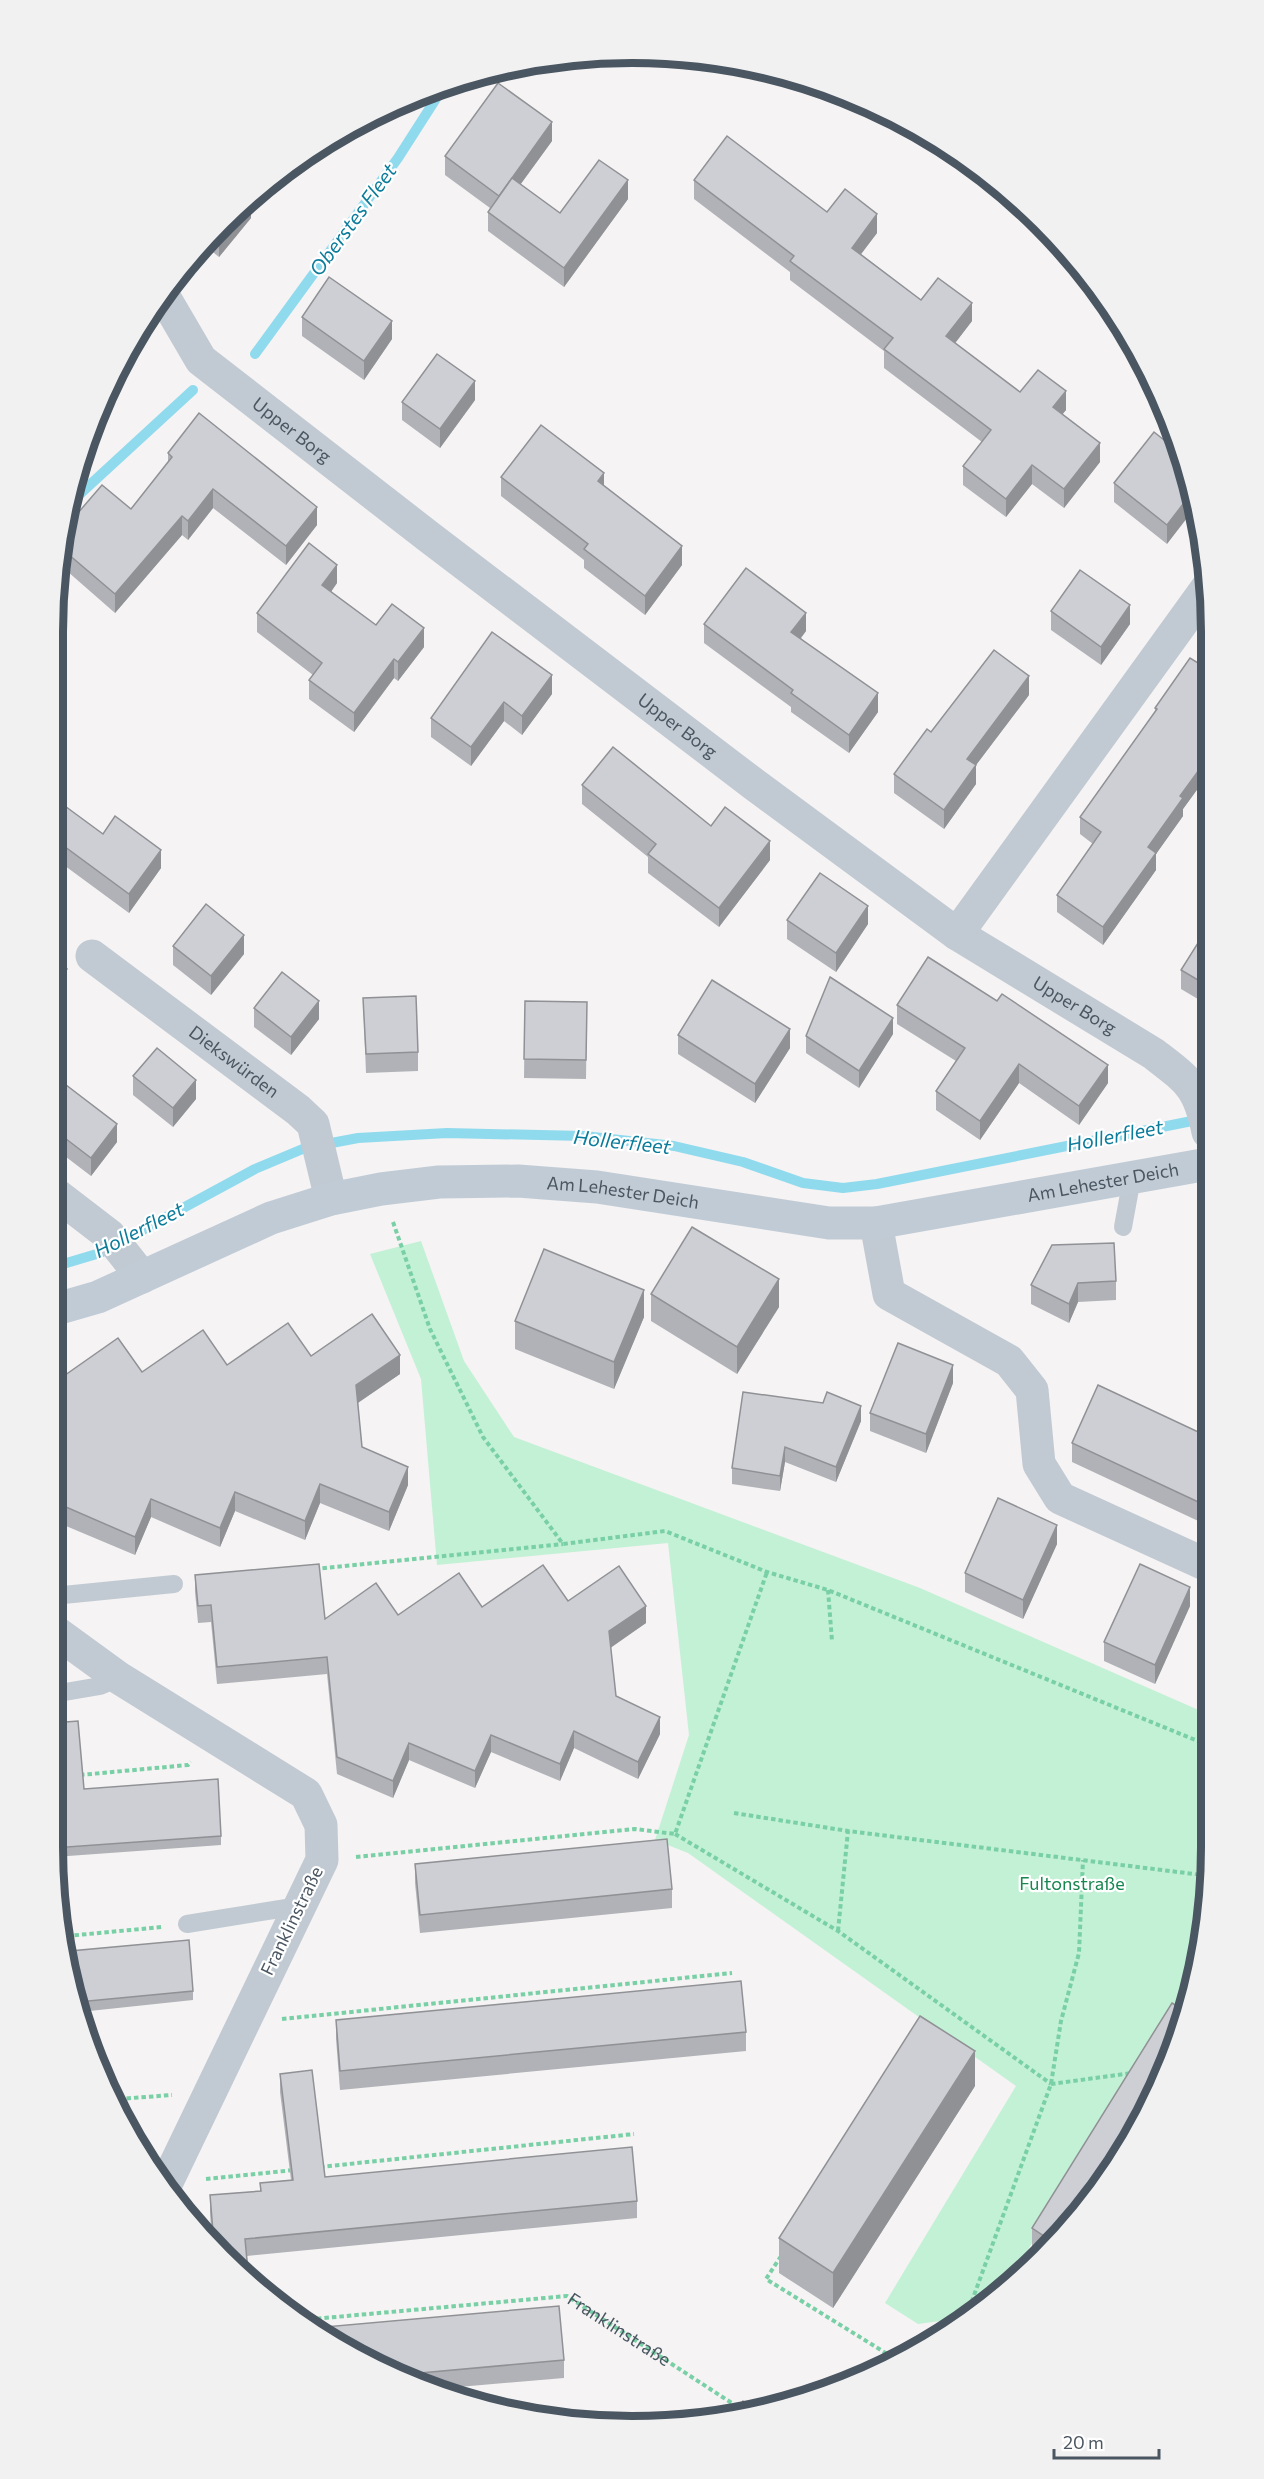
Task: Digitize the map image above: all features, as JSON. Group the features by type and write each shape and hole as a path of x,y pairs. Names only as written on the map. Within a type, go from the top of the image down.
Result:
{"street":[{"name":"Upper Borg","path":"168,304 201,360 429,537 755,785 957,934 1154,1054 1196,1089 1201,1106"},
{"path":"957,934 1200,598"},
{"name":"Diekswürden","path":"92,956 298,1110 313,1124 331,1199"},
{"name":"Am Lehester Deich","path":"63,1307 98,1297 125,1255 271,1218 331,1199 381,1189 439,1182 518,1181 597,1187 830,1223 876,1223 1201,1165"},
{"path":"63,1201 125,1255"},
{"path":"876,1223 890,1294 1009,1361 1032,1390 1039,1464 1060,1498 1201,1562"},
{"name":"Franklinstraße","path":"63,1637 119,1678 306,1794 321,1826 322,1860 170,2177"}],"lane":[{"path":"1123,1227 1132,1178"},
{"path":"63,1595 174,1584"},
{"path":"63,1692 100,1686 119,1678"},
{"path":"187,1924 298,1906"}],"path":[{"path":"381,1189 430,1329 483,1437 563,1544"},
{"path":"304,1570 563,1544 665,1531 767,1572 828,1590 1201,1742"},
{"path":"675,1834 767,1572"},
{"path":"828,1590 832,1641"},
{"path":"75,1775 188,1765 219,1740"},
{"path":"734,1813 848,1831 1200,1875"},
{"path":"322,1860 634,1829 675,1834 838,1931 1051,2084 1132,2073 1126,2083"},
{"path":"838,1931 848,1831"},
{"path":"971,2303 1051,2084 1061,2021 1079,1953 1083,1860"},
{"path":"70,1936 187,1924"},
{"path":"243,2023 732,1973"},
{"path":"122,2099 210,2092"},
{"path":"318,2167 634,2134"},
{"path":"174,2184 295,2170"},
{"path":"1031,2252 1036,2243"},
{"path":"785,2250 766,2279 888,2355"},
{"name":"Franklinstraße","path":"314,2319 567,2296 736,2406"}],"green space":[{"name":"Fultonstraße","path":"421,1241 464,1361 514,1437 920,1588 1201,1711 1200,1884 1190,1958 1174,2020 1166,2021 1020,2262 948,2320 918,2324 885,2303 1016,2086 688,1853 655,1840 689,1735 668,1543 437,1565 421,1379 370,1254"}],"building":[{"path":"498,83 552,122 499,196 445,156"},
{"path":"727,136 827,212 845,189 877,214 852,248 921,300 938,278 972,303 946,336 1020,392 1038,370 1066,391 1053,407 1100,443 1064,489 1032,465 1006,499 963,466 991,430 884,349 893,338 790,261 794,256 694,180"},
{"path":"599,160 628,180 564,268 488,212 512,178 560,213"},
{"path":"329,277 392,321 364,361 302,317"},
{"path":"437,354 475,381 440,429 402,402"},
{"path":"199,413 317,507 286,546 213,489 188,521 182,516 115,594 69,554 75,516 102,485 131,509 172,457 168,453"},
{"path":"541,425 604,473 598,481 682,546 645,596 584,549 588,544 501,477"},
{"path":"1154,432 1169,444 1186,501 1167,525 1114,483"},
{"path":"309,543 337,565 322,585 376,625 392,604 424,628 398,662 394,659 354,713 309,680 322,663 257,613"},
{"path":"746,568 806,613 791,632 878,693 849,735 791,693 793,690 704,624"},
{"path":"1080,570 1130,605 1101,647 1051,611"},
{"path":"492,632 552,675 522,716 504,702 471,747 431,718"},
{"path":"994,650 1029,676 967,759 976,765 944,810 894,774 927,729 931,732"},
{"path":"1190,658 1198,663 1201,659 1201,767 1180,796 1183,798 1148,847 1156,853 1103,927 1057,895 1101,832 1080,817 1157,709 1155,708"},
{"path":"613,747 711,826 725,807 770,841 719,908 648,854 656,844 582,785"},
{"path":"63,805 103,834 115,816 161,850 129,894 63,845"},
{"path":"820,873 868,906 836,953 787,920"},
{"path":"206,904 244,935 211,976 173,946"},
{"path":"1201,938 1201,982 1181,970"},
{"path":"928,957 997,1001 1002,994 1108,1065 1079,1106 1019,1064 980,1121 936,1091 965,1048 897,1005"},
{"path":"282,972 319,1001 291,1037 254,1008"},
{"path":"830,977 893,1018 859,1071 806,1036"},
{"path":"712,980 790,1029 755,1084 678,1035"},
{"path":"416,996 418,1052 366,1054 363,998"},
{"path":"525,1001 587,1002 586,1060 524,1059"},
{"path":"157,1048 196,1080 173,1108 133,1076"},
{"path":"63,1083 117,1124 91,1158 63,1137"},
{"path":"692,1227 779,1279 737,1347 651,1294"},
{"path":"1114,1243 1116,1281 1078,1283 1069,1304 1031,1285 1052,1245"},
{"path":"544,1249 644,1290 614,1362 515,1321"},
{"path":"372,1314 400,1355 356,1385 362,1447 408,1467 389,1512 320,1484 305,1521 235,1492 220,1528 151,1499 135,1537 66,1507 63,1515 63,1376 118,1338 142,1372 203,1330 227,1365 288,1323 311,1356"},
{"path":"898,1343 953,1365 926,1434 870,1413"},
{"path":"1098,1385 1201,1433 1201,1503 1072,1443"},
{"path":"743,1392 823,1403 827,1392 861,1406 836,1467 785,1447 780,1476 732,1468"},
{"path":"998,1498 1057,1525 1023,1600 965,1573"},
{"path":"319,1564 325,1619 376,1583 398,1615 459,1573 482,1607 543,1565 568,1601 619,1566 646,1606 609,1631 616,1696 660,1717 638,1762 574,1731 560,1764 491,1735 475,1771 409,1743 393,1781 337,1757 327,1657 217,1667 211,1605 198,1606 195,1575"},
{"path":"1140,1564 1190,1587 1155,1665 1104,1642"},
{"path":"78,1721 84,1789 218,1779 221,1836 63,1847 63,1722"},
{"path":"667,1839 672,1889 420,1915 415,1864"},
{"path":"189,1940 193,1991 84,2001 73,1951"},
{"path":"741,1981 746,2032 340,2071 336,2020"},
{"path":"1172,2003 1178,2007 1171,2030 1158,2065 1125,2132 1083,2193 1046,2237 1032,2228"},
{"path":"920,2016 975,2051 833,2273 779,2238"},
{"path":"312,2070 325,2177 632,2147 637,2201 245,2239 247,2266 213,2231 210,2195 261,2191 260,2183 293,2180 280,2074"},
{"path":"559,2306 564,2360 415,2373 347,2340 327,2327"}],"waterway":[{"name":"Oberstes Fleet","path":"255,354 398,158 437,98"},
{"name":"Oberstes Fleet","path":"80,494 193,390"},
{"name":"Hollerfleet","path":"63,1264 100,1253 255,1169 305,1148 358,1138 447,1133 584,1136 674,1146 743,1162 803,1183 843,1188 877,1184 1201,1119"}]}
